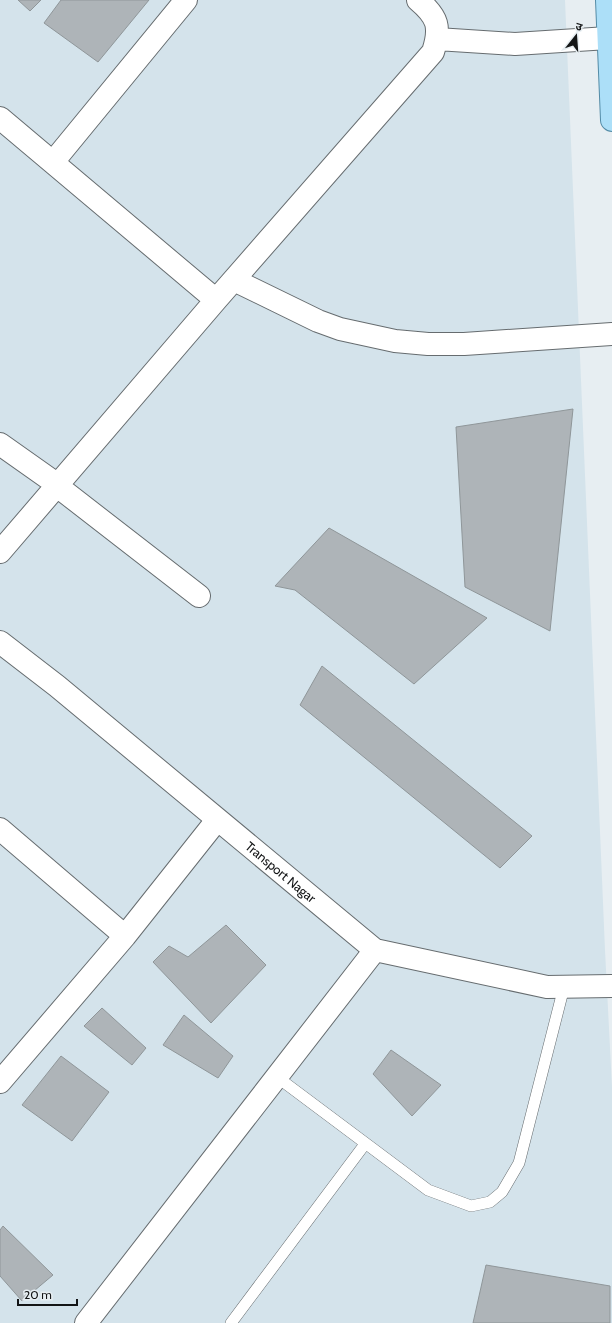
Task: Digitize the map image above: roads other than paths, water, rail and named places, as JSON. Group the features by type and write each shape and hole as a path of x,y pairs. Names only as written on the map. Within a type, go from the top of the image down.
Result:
{"main road":[{"path":"606,0 612,120"}],"street":[{"path":"53,162 186,0"},
{"path":"0,552 216,300 433,52 437,39 438,26 428,9 418,0"},
{"path":"437,39 515,44 608,38"},
{"path":"0,118 216,300"},
{"path":"234,280 318,321 346,330 395,341 428,344 464,344 612,334"},
{"path":"0,444 58,484 68,494 199,596"},
{"name":"Transport Nagar","path":"0,642 57,686 375,950 547,987 612,986"},
{"path":"0,1082 125,936 217,820"},
{"path":"0,829 125,936"},
{"path":"86,1323 375,950"}],"lane":[{"path":"277,1077 428,1190 471,1206 490,1202 502,1192 519,1163 564,987"},
{"path":"231,1323 365,1144"}]}
